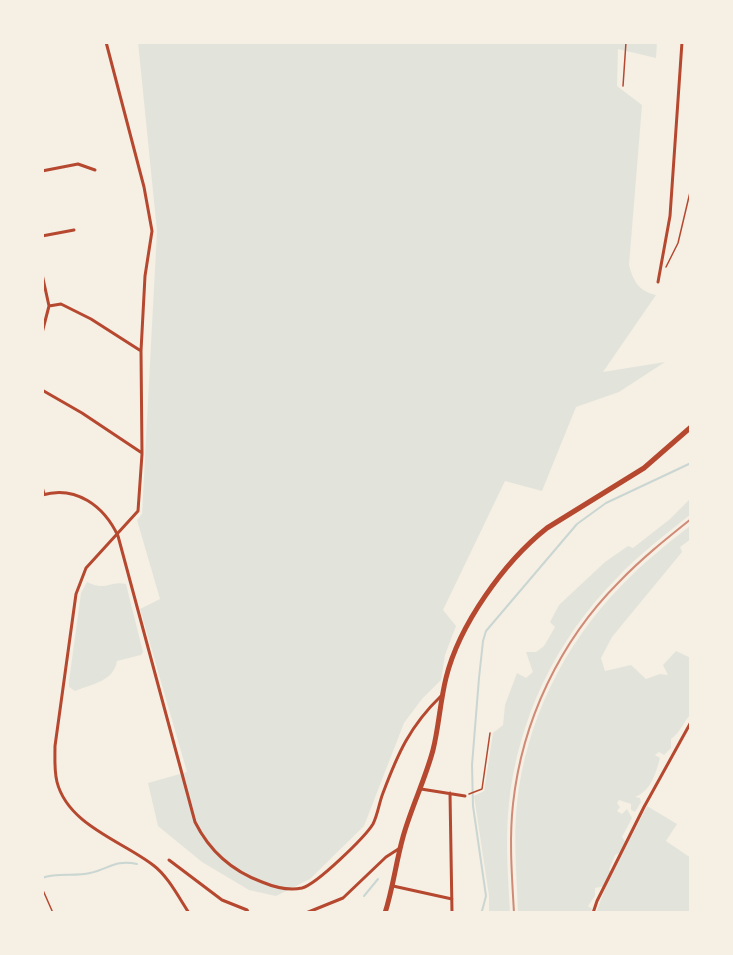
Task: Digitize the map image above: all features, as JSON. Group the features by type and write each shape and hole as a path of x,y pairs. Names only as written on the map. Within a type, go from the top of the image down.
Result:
{"main road":[{"path":"385,913 401,848 434,747 451,662 465,629 522,549 547,528 644,468 691,427"}],"street":[{"path":"106,42 144,187 152,231 145,276 141,351 142,454 138,511 118,536 86,568 76,594 55,746 57,784 66,801 80,818 155,866 189,913"},
{"path":"658,282 670,216 682,42"},
{"path":"42,171 78,164 95,170"},
{"path":"42,236 74,230"},
{"path":"42,274 49,306 42,333"},
{"path":"49,306 61,304 141,351"},
{"path":"42,390 82,413 142,454"},
{"path":"42,487 43,494 65,493 86,499 106,515 118,536 195,822 221,858 238,871 279,887 309,886 365,835 372,825 395,762 410,731 443,695"},
{"path":"593,913 639,816 691,722"},
{"path":"421,789 465,796"},
{"path":"450,793 452,913"},
{"path":"306,913 343,898 386,857 401,848"},
{"path":"169,860 222,900 245,913 256,913"},
{"path":"393,885 452,899"}],"lane":[{"path":"623,86 626,42"}],"path":[{"path":"658,282 678,243 691,188"},
{"path":"465,796 482,789 490,733"},
{"path":"42,888 53,913"}],"shaded area":[{"path":"138,42 657,42 656,58 618,49 617,86 642,105 629,265 637,284 645,291 656,295 603,372 665,362 619,392 576,407 542,491 505,481 443,610 456,626 445,655 441,680 422,699 404,723 364,826 310,879 276,896 249,890 202,862 158,826 148,783 187,772 140,609 160,599 137,520 142,514 157,231"},
{"path":"691,498 691,514 633,562 594,603 575,628 543,683 521,741 509,803 507,844 510,913 489,913 489,896 474,796 484,791 493,733 503,725 505,705 517,673 526,678 533,672 526,652 536,652 544,646 555,627 550,622 559,605 605,562 628,546 633,548 670,519"},
{"path":"691,525 691,539 680,547 682,552 612,637 601,658 605,671 631,665 646,679 660,674 668,675 663,665 676,651 691,658 691,714 671,739 671,748 664,755 659,752 655,755 660,758 657,770 649,786 635,797 640,798 641,802 635,812 631,810 631,804 619,800 617,803 620,807 617,811 622,814 627,809 632,818 622,837 626,843 621,852 615,855 609,870 613,872 647,806 677,824 666,841 691,858 691,913 596,913 606,886 595,888 595,896 588,906 592,909 590,913 518,913 515,844 517,803 529,743 551,685 582,632 601,608 638,569"},
{"path":"87,582 99,586 115,583 126,584 143,652 141,655 117,661 112,673 107,677 75,691 69,687 69,681 81,593"}],"waterway":[{"path":"480,913 486,896 473,806 472,765 479,678 486,631 577,524 606,503 691,463"},
{"path":"42,878 54,875 84,874 123,863 137,864"},
{"path":"364,896 378,879"}],"railway":[{"path":"514,913 511,845 513,804 525,743 547,684 562,656 598,605 636,565 691,519"}]}
